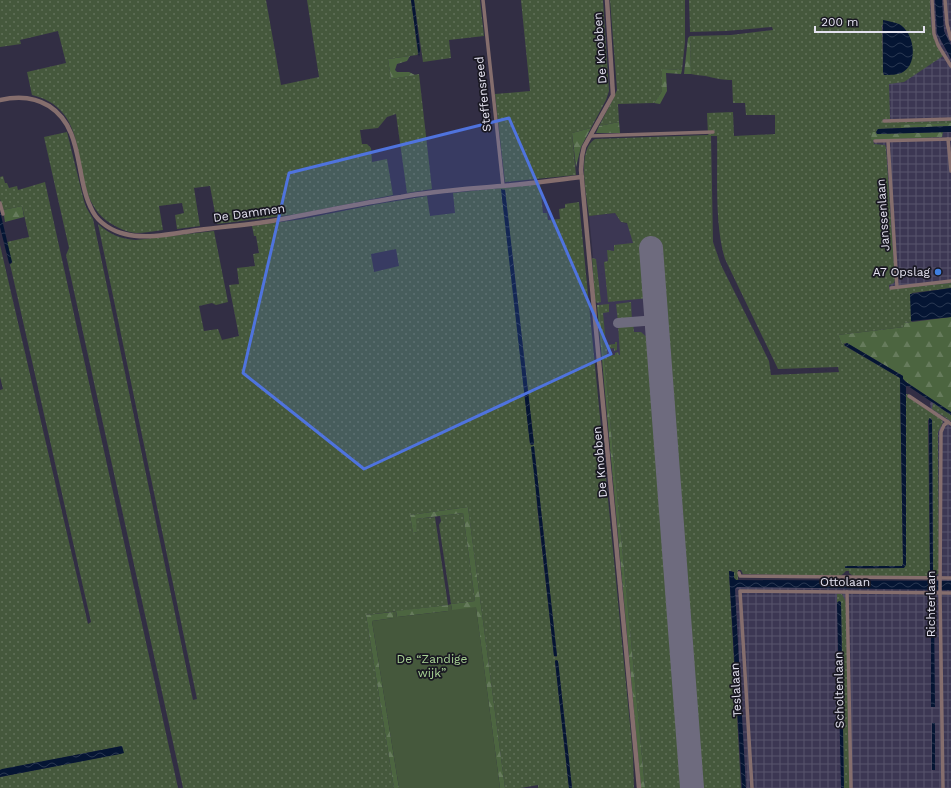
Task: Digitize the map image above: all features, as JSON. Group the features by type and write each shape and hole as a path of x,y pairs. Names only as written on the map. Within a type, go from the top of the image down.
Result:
{"street":[{"name":"Steffensreed","path":"483,0 503,186"},
{"name":"De Knobben","path":"607,0 613,95 584,147 582,156 582,177 639,788"},
{"path":"932,0 934,34 938,45 951,66"},
{"path":"951,3 946,2 951,39"},
{"name":"De Dammen","path":"0,100 17,97 35,100 51,108 60,116 67,124 73,137 86,195 93,213 112,230 134,236 158,235 257,223 436,192 582,177"},
{"path":"884,121 951,119"},
{"path":"590,136 713,132"},
{"path":"875,141 950,139 951,171"},
{"name":"Janssenlaan","path":"888,141 897,287"},
{"path":"0,203 3,214"},
{"path":"891,288 951,281"},
{"path":"909,396 949,423"},
{"name":"Richterlaan","path":"943,788 940,592 941,432 944,425 949,423"},
{"name":"Ottolaan","path":"740,573 740,576 847,575 940,579 951,578"},
{"name":"Ottolaan","path":"740,591 951,593"},
{"name":"Teslalaan","path":"740,591 752,788"},
{"name":"Scholtenlaan","path":"847,592 851,788"}],"highlighted area":[{"path":"509,118 611,354 364,469 243,373 289,173"}],"shaded area":[{"path":"930,0 951,0 951,288 886,292 871,139 875,3 930,7"},
{"path":"615,213 621,222 683,240 741,788 645,788 589,216"},
{"path":"930,399 951,413 951,788 744,788 733,583 932,585"}],"green space":[{"path":"0,0 266,0 281,85 319,77 307,0 411,0 418,54 388,59 391,79 419,74 432,189 407,193 396,114 387,117 378,128 360,130 362,144 367,144 371,148 372,162 387,159 393,195 298,214 217,224 210,186 194,188 200,226 177,229 175,215 184,213 182,203 159,206 163,230 136,233 122,230 110,223 96,210 88,193 74,135 66,118 53,104 32,95 27,72 66,63 58,31 20,40 21,44 0,47"},
{"path":"414,0 480,0 484,36 449,40 451,58 423,62"},
{"path":"521,0 603,0 609,91 606,100 591,128 572,133 576,175 505,182 495,94 530,91"},
{"path":"610,0 685,0 685,42 682,70 662,69 662,91 654,103 618,104 619,122 599,126 617,90"},
{"path":"689,0 930,0 933,36 943,56 904,82 889,84 890,119 883,119 883,122 951,121 951,123 902,125 901,128 878,129 876,132 872,132 872,139 874,144 885,145 886,148 895,280 894,283 889,285 889,289 951,283 951,288 912,293 912,322 904,323 904,327 838,335 842,344 900,378 903,564 902,566 847,569 904,568 905,394 909,394 908,397 941,419 943,422 938,432 939,573 935,576 853,576 849,573 849,571 846,571 840,576 743,574 741,570 738,570 738,580 736,580 732,571 729,571 728,554 741,788 700,788 663,299 660,298 656,247 646,248 649,298 608,302 604,262 608,261 607,250 614,251 614,245 633,243 627,223 621,222 615,213 589,216 584,175 586,153 589,145 595,139 708,135 707,113 733,112 734,136 775,134 775,115 746,115 745,103 733,103 732,80 691,74 690,36 731,35 773,30 772,27 690,32","holes":["882,24 902,73 884,75","711,136 717,136 717,198 719,230 725,259 778,369 838,367 839,372 771,375 769,361 721,265 713,242","931,418 932,420 933,571 930,572 928,420"]},
{"path":"690,36 691,74 684,74 688,38"},
{"path":"410,56 407,61 397,64 395,70 397,72 409,72 415,75 391,79 388,59"},
{"path":"662,69 682,70 681,74 666,73 667,91 660,104 654,103 662,91"},
{"path":"619,122 620,133 596,133 599,126"},
{"path":"951,123 951,126 901,128 901,125"},
{"path":"591,128 581,147 576,167 572,133"},
{"path":"67,132 84,201 93,219 193,700 197,699 98,224 106,231 125,238 136,240 214,231 228,302 216,305 212,303 199,306 204,331 218,329 222,340 239,336 229,285 239,284 237,268 255,266 253,254 259,253 256,236 254,236 252,226 303,219 427,196 430,216 455,213 453,193 540,184 543,213 547,213 548,220 560,219 559,209 565,208 565,204 579,202 633,755 634,788 572,788 558,661 556,660 569,788 538,788 538,785 521,788 505,788 468,507 410,515 413,533 417,532 415,519 435,517 448,605 366,615 394,788 183,788 66,255 69,248 44,137","holes":["504,189 534,444 532,445 530,444 507,232 502,199","396,249 399,266 374,272 371,254","534,446 556,657 554,656 537,506"]},
{"path":"872,132 876,132 877,134 943,132 942,137 873,140 871,139"},
{"path":"3,176 5,183 7,183 9,188 17,186 18,190 45,182 178,788 0,788 0,777 123,753 122,746 0,770 0,390 3,389 0,377 0,245 88,624 91,622 10,264 12,263 7,242 29,237 22,206 3,210 0,199 0,177"},
{"path":"22,206 24,217 5,222 3,210"},
{"path":"592,258 596,259 601,302 597,303 595,301"},
{"path":"631,302 632,321 618,322 616,304"},
{"path":"609,304 609,312 603,313 606,345 615,344 615,342 617,342 617,350 614,351 614,348 607,349 607,356 615,355 615,353 618,352 620,355 618,324 633,323 634,332 641,332 650,340 684,788 645,788 599,305"},
{"path":"597,305 599,305 645,788 641,788"},
{"path":"951,317 951,412 906,382 903,379 903,376 847,343 842,344 838,335 904,327 904,323"},
{"path":"933,403 951,415 951,421 932,409"},
{"path":"468,507 505,788 500,788 476,608 452,611 451,604 475,601 463,513 416,519 417,532 413,533 410,515"},
{"path":"463,513 475,601 451,604 439,525 441,521 440,516"},
{"path":"837,594 842,594 846,602 850,788 844,788 841,603 839,601 837,603"},
{"name":"De “Zandige wijk”","path":"451,604 452,610 476,607 500,788 399,788 372,621 393,618 393,612 396,611 397,617 448,611 448,605"},
{"path":"448,605 448,611 397,617 396,611"},
{"path":"393,612 393,618 372,621 399,788 394,788 366,615"}],"water":[{"path":"411,0 414,0 420,50 419,57"},
{"path":"935,0 942,0 944,31 951,45 951,59 937,33"},
{"path":"883,20 899,24 904,28 911,40 913,55 911,62 908,68 899,74 884,75 883,72"},
{"path":"951,126 951,132 877,134 876,132 878,129"},
{"path":"501,189 505,190 534,444 532,445 530,444"},
{"path":"0,211 12,262 10,264 0,227"},
{"path":"951,288 951,317 911,321 910,294"},
{"path":"847,343 903,376 903,379 906,382 951,412 951,415 906,386 906,565 904,568 845,568 845,566 902,566 903,564 900,378 844,345"},
{"path":"929,418 932,420 933,572 930,572"},
{"path":"534,446 557,656 554,656 531,447"},
{"path":"729,571 734,572 734,578 736,580 951,581 951,590 737,587 735,589 746,788 742,788"},
{"path":"839,601 841,602 844,788 841,788 837,603"},
{"path":"931,601 934,601 935,707 931,707"},
{"path":"556,660 558,661 572,788 569,788"},
{"path":"932,723 935,723 935,770 932,770"},
{"path":"122,746 124,753 0,777 0,770 2,769"}],"taxiway":[{"path":"618,323 657,320"}],"runway":[{"path":"651,248 692,788"}],"place":[{"name":"A7 Opslag","path":"938,272"}]}
